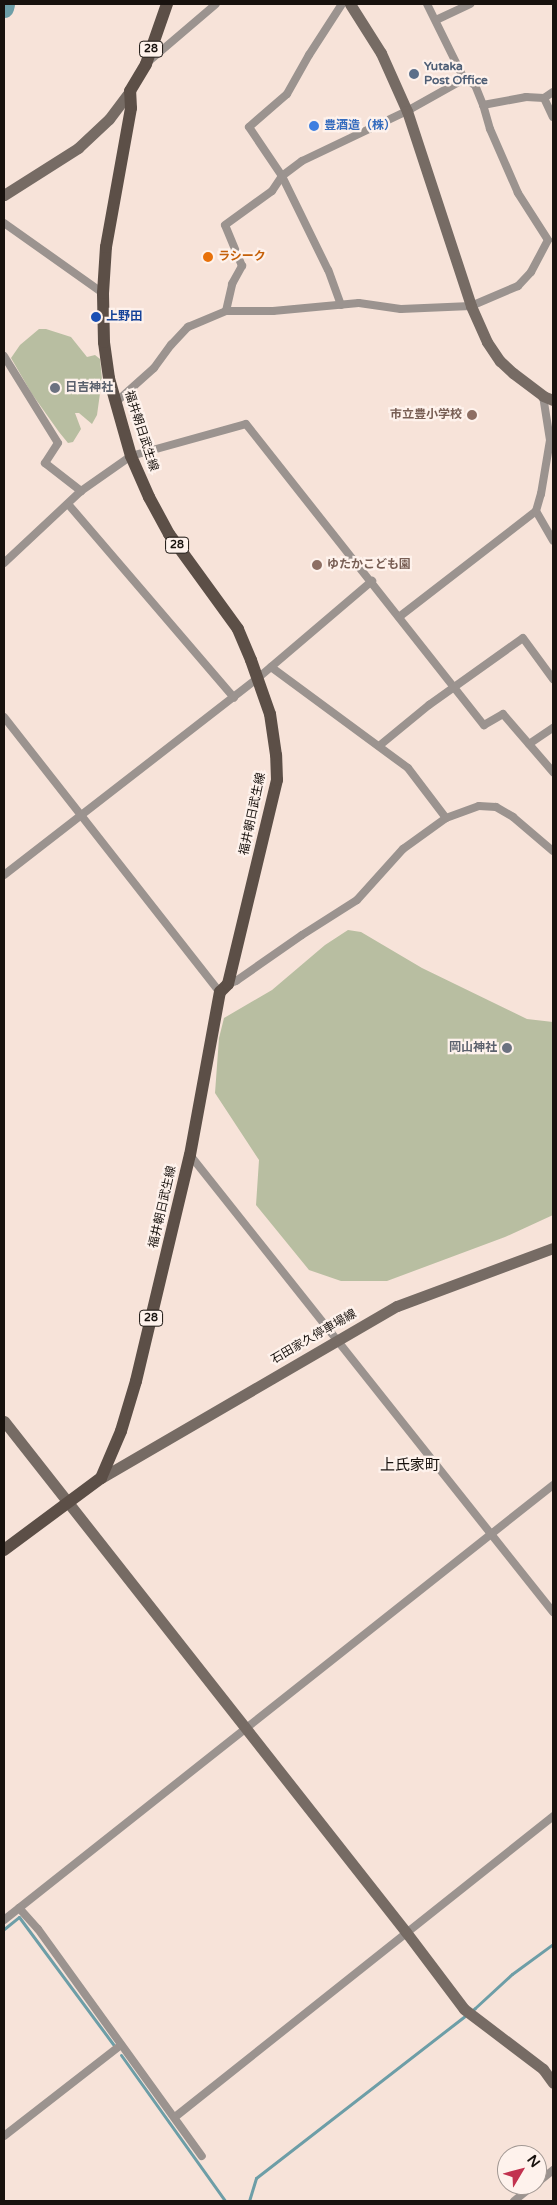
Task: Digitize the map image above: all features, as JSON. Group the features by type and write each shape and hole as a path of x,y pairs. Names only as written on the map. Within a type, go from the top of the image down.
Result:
{"main road":[{"name":"福井朝日武生線","path":"4,1550 101,1478 121,1431 136,1380 190,1156 224,988 277,780 276,755 270,714 238,629 169,534 149,498 131,456 109,378 104,342 103,293 106,247 131,108 130,91 146,64 166,4"}],"street":[{"path":"146,64 216,4"},
{"path":"341,305 328,270 282,176 249,127 287,94 309,55 342,4"},
{"path":"350,4 382,53 407,111 472,306 487,342 500,362 548,398 550,440 541,494 536,511 399,617"},
{"path":"116,402 154,368 171,345 188,327 226,311 273,311 359,303 401,309 472,306 518,286 531,272 548,240 547,237 518,193 490,130 483,105 474,84 464,79 427,4"},
{"path":"436,20 471,4"},
{"path":"226,311 232,284 242,266 225,225 272,191 282,176 302,162 407,111 464,79"},
{"path":"4,195 78,148 109,119 130,91"},
{"path":"483,105 526,97 544,98 553,92"},
{"path":"544,98 553,118"},
{"path":"4,223 103,293"},
{"path":"547,237 553,231"},
{"path":"4,356 58,443 45,463 81,491"},
{"path":"4,563 81,491 131,456 246,424 484,725 503,714 553,772"},
{"path":"68,504 234,698"},
{"path":"536,511 553,541"},
{"path":"4,875 80,814 234,698 372,581"},
{"path":"379,746 454,687 523,638 553,679"},
{"path":"271,667 408,768 446,818"},
{"path":"4,717 80,814 224,988 357,900 403,849 446,818 479,806 496,807 513,817 553,851"},
{"path":"529,744 553,728"},
{"path":"190,1156 338,1339 553,1612"},
{"name":"石田家久停車場線","path":"101,1478 397,1306 553,1248"},
{"path":"4,1420 468,2013 542,2069 553,2083"},
{"path":"4,1920 553,1485"},
{"path":"174,2117 553,1816"},
{"path":"19,1908 38,1929 202,2156"},
{"path":"4,2136 121,2045"}],"green space":[{"path":"39,329 46,329 71,337 87,357 95,355 100,359 102,379 97,415 92,424 79,413 75,413 81,429 73,442 68,443 59,432 32,394 11,358 20,345"},
{"path":"348,930 361,932 422,968 527,1019 553,1022 553,1215 505,1237 387,1281 341,1281 309,1270 256,1205 259,1160 215,1093 219,1038 224,1018 272,990 325,945"}],"waterway":[{"path":"4,8 5,4"},
{"path":"4,1929 19,1917 113,2044"},
{"path":"249,2201 256,2178 475,2008 512,1974 553,1944"},
{"path":"121,2055 225,2201"}],"place":[{"name":"Yutaka Post Office","path":"414,74"},
{"name":"豊酒造（株）","path":"314,126"},
{"name":"ラシーク","path":"208,257"},
{"name":"上野田","path":"96,317"},
{"name":"日吉神社","path":"55,388"},
{"name":"市立豊小学校","path":"472,415"},
{"name":"ゆたかこども園","path":"317,565"},
{"name":"岡山神社","path":"507,1048"}],"district":[{"name":"上氏家町","path":"410,1466"}]}
